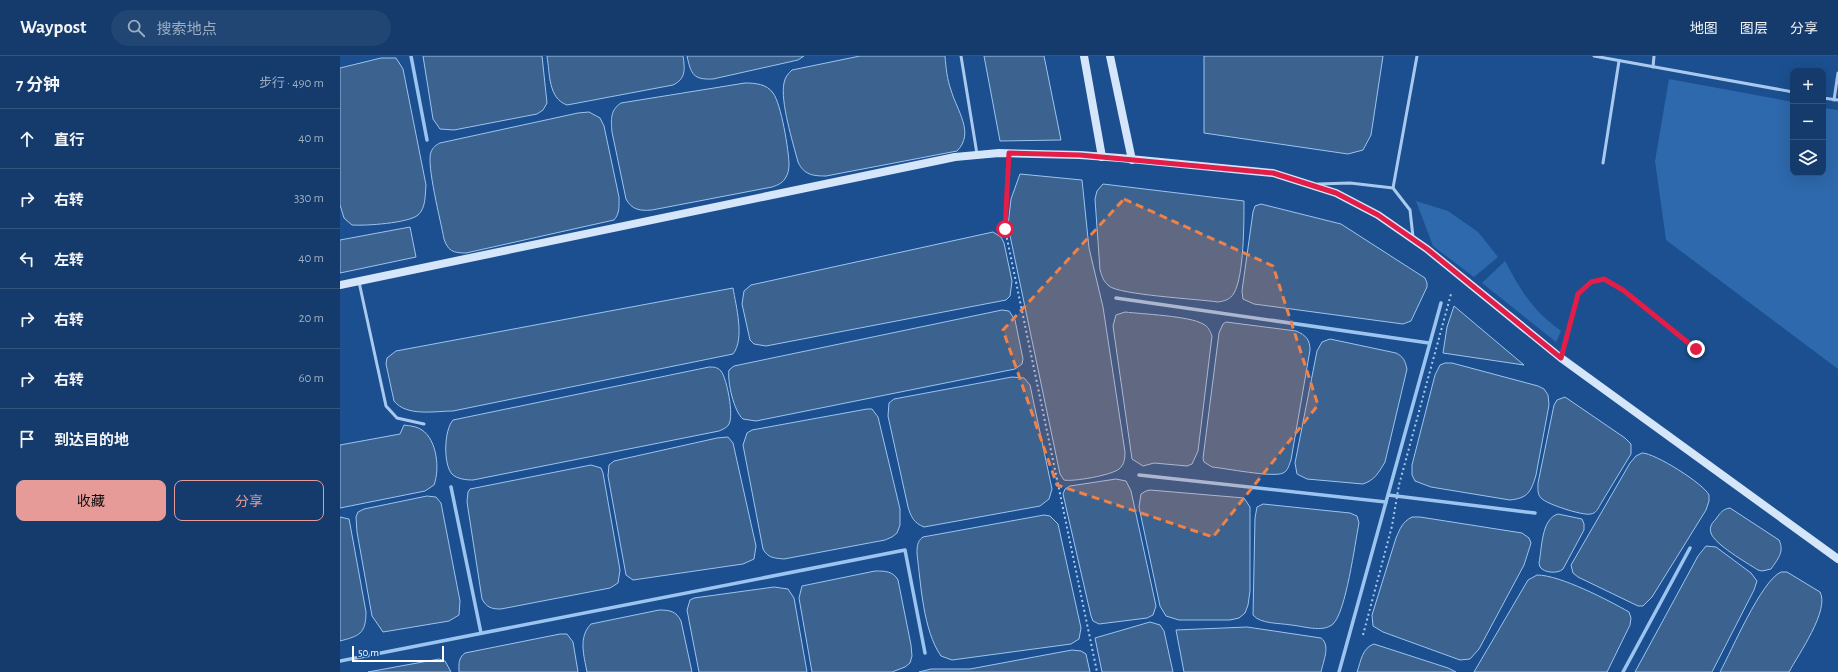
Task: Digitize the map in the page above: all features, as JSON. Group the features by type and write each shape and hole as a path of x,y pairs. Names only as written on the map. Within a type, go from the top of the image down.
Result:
{"street":[{"path":"1084,56 1102,157"},
{"path":"1110,56 1132,160"},
{"path":"340,285 955,157 1009,153 1102,157 1273,173 1336,193 1378,215 1413,239 1561,358 1838,559"}],"lane":[{"path":"961,56 977,155"},
{"path":"1393,188 1417,56"},
{"path":"1594,56 1610,57 1619,61 1790,91"},
{"path":"1653,67 1654,56"},
{"path":"1603,163 1619,61"},
{"path":"1834,100 1838,73"},
{"path":"1826,99 1838,100"},
{"path":"1310,185 1350,183 1393,188 1410,210 1413,239"},
{"path":"1561,358 1578,294 1591,282 1604,279 1623,290 1696,349"},
{"path":"358,281 386,406 397,418 424,424"}],"path":[{"path":"1009,153 1005,229 1097,672"},
{"path":"1363,635 1395,512 1400,485 1451,294"}],"highlighted area":[{"path":"1124,199 1273,266 1318,405 1213,537 1057,485 1003,330"}],"shaded area":[{"path":"423,56 542,56 547,103 543,110 537,114 454,130 440,129 433,119"},
{"path":"547,56 683,56 684,73 680,80 673,85 567,105 556,97 553,91"},
{"path":"687,56 804,56 798,60 713,79 706,79 694,75"},
{"path":"860,56 945,56 949,82 965,129 962,144 957,151 826,176 809,174 803,170 798,162 785,111 783,91 786,77 792,70"},
{"path":"984,56 1044,56 1061,140 1000,141"},
{"path":"1204,56 1383,56 1371,135 1363,150 1348,154 1204,133"},
{"path":"381,58 396,58 403,69 426,185 425,201 421,212 413,218 386,223 352,225 344,218 340,205 340,68"},
{"path":"1669,79 1790,101 1790,176 1826,176 1826,108 1838,110 1838,369 1666,240 1655,161"},
{"path":"745,83 764,86 773,93 776,98 784,128 789,158 787,176 783,181 772,187 652,210 640,210 631,206 626,199 612,132 612,116 617,106 621,103"},
{"path":"589,112 600,118 604,126 619,197 618,212 614,220 466,253 454,252 449,249 444,239 430,168 431,152 435,146 440,143 578,113"},
{"path":"1020,174 1082,180 1089,248 1103,307 1125,452 1122,466 1109,474 1092,478 1064,480 1060,474 1008,226 1011,199"},
{"path":"1103,184 1244,201 1242,262 1237,285 1231,297 1227,300 1218,302 1128,292 1109,286 1104,280 1100,270 1095,199 1097,191"},
{"path":"1416,201 1448,211 1478,232 1498,257 1474,277 1433,246"},
{"path":"1261,204 1341,224 1425,278 1427,287 1411,321 1403,324 1254,304 1243,299 1242,291 1253,212 1255,206"},
{"path":"410,227 416,257 340,273 340,240"},
{"path":"993,232 1001,237 1004,243 1012,281 1010,296 1006,300 766,346 754,344 750,340 742,304 744,291 751,285"},
{"path":"1505,261 1516,282 1535,308 1561,331 1556,342 1482,283"},
{"path":"733,288 739,322 739,331 737,348 733,354 453,411 414,411 400,406 394,401 386,364 387,358 396,351"},
{"path":"1454,306 1524,365 1443,353 1447,327"},
{"path":"1002,310 1009,311 1015,320 1023,359 1022,364 1015,369 756,421 743,419 734,403 730,388 729,370 734,366"},
{"path":"1125,312 1197,321 1208,327 1212,336 1198,451 1192,464 1187,466 1154,463 1143,466 1132,459 1113,326 1116,315"},
{"path":"1226,322 1296,331 1305,336 1309,343 1310,350 1291,460 1287,469 1283,473 1270,474 1212,467 1204,462 1203,458 1219,333 1223,324"},
{"path":"1330,339 1396,353 1401,356 1406,364 1407,369 1385,462 1374,478 1363,484 1307,479 1297,474 1295,463 1317,351 1322,342"},
{"path":"1452,363 1538,386 1544,389 1548,395 1549,405 1536,475 1530,490 1525,496 1510,500 1431,487 1415,481 1412,475 1412,465 1435,375 1440,365"},
{"path":"709,367 721,371 729,397 731,413 729,424 719,431 473,480 456,477 449,469 446,455 446,439 453,420"},
{"path":"1012,377 1024,378 1030,385 1052,489 1049,499 1040,506 924,527 918,524 910,514 908,507 888,416 889,403 894,399"},
{"path":"1565,397 1625,438 1631,444 1631,454 1598,509 1591,514 1581,513 1557,506 1541,498 1538,493 1538,483 1554,405 1557,400"},
{"path":"872,409 878,417 900,509 900,525 897,533 885,540 784,559 769,556 763,549 743,445 747,433 752,430"},
{"path":"404,425 413,426 422,430 431,441 437,463 434,485 425,491 340,508 340,445 400,434"},
{"path":"728,437 733,443 756,546 754,559 743,564 633,580 626,575 608,476 609,465 614,461 717,438"},
{"path":"1642,453 1648,454 1668,463 1689,477 1705,490 1709,495 1709,501 1706,510 1652,597 1643,606 1638,606 1578,577 1573,573 1571,565 1630,463 1636,456"},
{"path":"591,465 601,468 603,473 620,570 618,583 610,588 501,609 488,606 482,599 467,502 468,492 470,489"},
{"path":"1116,479 1126,481 1131,491 1156,606 1153,615 1147,618 1099,624 1093,621 1091,616 1063,494 1065,489 1070,486"},
{"path":"1150,490 1244,498 1250,507 1250,591 1245,613 1239,618 1230,620 1179,620 1166,616 1160,606 1139,507 1141,494"},
{"path":"427,496 436,497 441,503 460,601 459,615 449,621 383,632 372,616 357,532 356,517 358,512 364,509"},
{"path":"1263,504 1350,513 1357,516 1359,523 1346,592 1338,617 1329,627 1318,629 1270,623 1260,620 1253,615 1255,518 1257,507"},
{"path":"1730,508 1779,540 1781,544 1781,552 1771,569 1762,571 1758,570 1732,553 1713,537 1710,531 1712,524 1725,509"},
{"path":"1558,514 1582,519 1584,530 1563,569 1558,572 1545,571 1540,567 1539,563 1543,535 1548,522 1552,517"},
{"path":"1044,515 1050,516 1058,524 1081,628 1079,639 1071,644 952,660 941,656 930,633 924,607 917,554 918,542 923,537"},
{"path":"340,517 349,519 366,619 363,630 360,633 340,641"},
{"path":"1412,517 1522,533 1529,538 1531,543 1524,565 1479,649 1470,659 1460,660 1383,632 1373,626 1372,615 1396,538 1404,523"},
{"path":"1706,546 1716,547 1751,573 1757,581 1754,590 1712,672 1635,672 1698,556"},
{"path":"875,571 885,571 891,573 898,580 911,645 912,656 910,663 905,667 892,672 812,672 799,598 802,586"},
{"path":"1781,572 1787,572 1820,592 1822,600 1821,610 1812,632 1789,672 1720,672 1756,602 1773,578"},
{"path":"1537,575 1547,576 1571,584 1597,595 1629,612 1631,618 1630,625 1607,672 1474,672 1528,580"},
{"path":"774,587 788,589 794,598 807,672 699,672 687,610 690,600 694,598"},
{"path":"659,610 672,612 677,615 681,621 692,672 587,672 583,641 584,635 591,624"},
{"path":"1150,622 1160,625 1164,631 1173,672 1102,672 1095,638"},
{"path":"1247,627 1321,638 1326,645 1326,649 1321,672 1184,672 1176,630"},
{"path":"560,634 567,634 573,642 578,672 459,672 460,659 465,653"},
{"path":"1374,644 1448,668 1456,672 1357,672 1364,652"},
{"path":"1072,650 1081,651 1086,654 1090,672 919,672 931,669 970,669"},
{"path":"439,659 445,661 451,672 368,672"}],"waterway":[{"path":"411,56 427,140"},
{"path":"1116,298 1429,343"},
{"path":"1339,672 1441,303"},
{"path":"1139,475 1386,502"},
{"path":"451,487 481,633"},
{"path":"1388,495 1535,513"},
{"path":"1623,672 1690,548"},
{"path":"340,661 905,550 925,653"}],"route":[{"path":"1005,229 1009,153 1080,155 1273,173 1336,193 1378,215 1427,249 1561,358 1578,294 1591,282 1604,279 1623,290 1696,349"}]}
